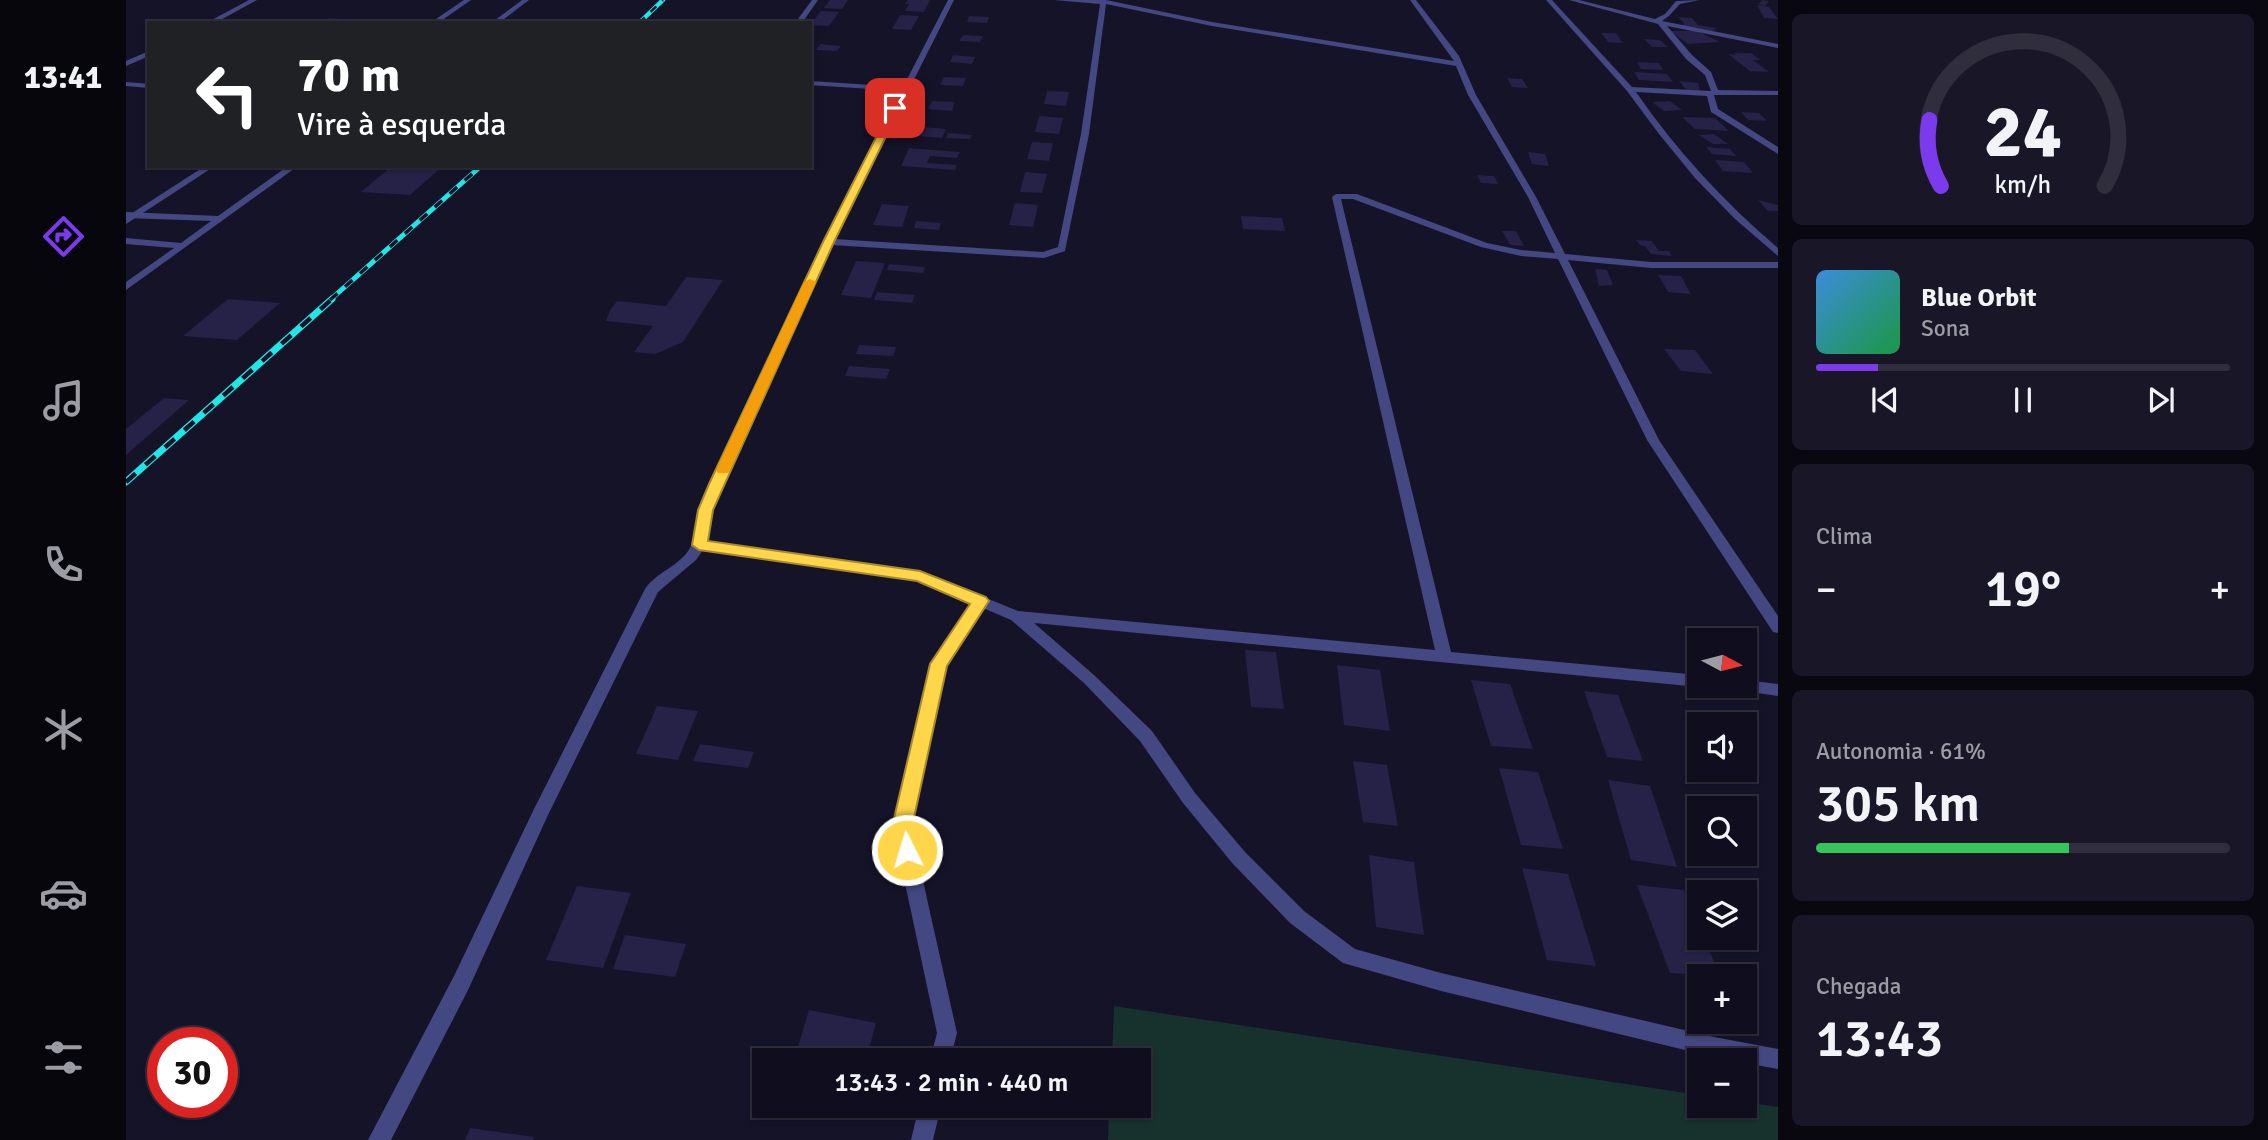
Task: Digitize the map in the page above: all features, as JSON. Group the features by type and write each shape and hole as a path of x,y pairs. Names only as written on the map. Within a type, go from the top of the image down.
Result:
{"street":[{"path":"213,21 254,0"},
{"path":"436,21 468,0"},
{"path":"498,21 526,0"},
{"path":"799,21 815,0"},
{"path":"379,1140 461,983 540,814 652,589 668,572 696,552 705,510 828,242 951,0"},
{"path":"1058,0 1103,1 1212,24 1458,64"},
{"path":"1413,0 1458,64 1478,106 1532,197 1653,440 1778,628"},
{"path":"1549,0 1630,89 1647,113 1739,219 1778,253"},
{"path":"1572,0 1661,23 1778,46"},
{"path":"1697,0 1678,2 1667,15 1658,20 1689,57 1709,74 1714,110 1778,150"},
{"path":"828,242 1044,255 1062,249 1085,134 1103,1"},
{"path":"126,65 147,54"},
{"path":"812,83 905,89"},
{"path":"126,84 147,86"},
{"path":"1630,89 1778,93"},
{"path":"128,217 208,168"},
{"path":"126,287 291,168"},
{"path":"1444,656 1336,197 1354,196 1484,245 1562,257 1651,265 1778,265"},
{"path":"128,217 219,219"},
{"path":"126,241 183,246"},
{"path":"699,545 920,576 1016,617 1089,679 1146,736 1189,798 1239,858 1297,917 1350,957 1480,992 1714,1047 1778,1059"},
{"path":"943,1048 947,1034 902,827 939,664 981,601"},
{"path":"1016,617 1687,680"},
{"path":"1757,688 1778,690"},
{"path":"922,1140 927,1118"}],"green space":[{"path":"1114,1006 1687,1093 1687,1118 1757,1118 1757,1104 1778,1107 1778,1140 1108,1140 1109,1118 1151,1118 1151,1048 1112,1048"}],"building":[{"path":"830,0 848,0 842,9 824,8"},
{"path":"908,0 930,0 924,12 905,11"},
{"path":"1763,0 1769,1 1765,6 1758,4"},
{"path":"1757,5 1769,7 1778,19 1764,18"},
{"path":"821,11 839,12 829,26 812,25"},
{"path":"900,15 919,16 911,30 892,29"},
{"path":"969,16 989,17 987,23 967,22"},
{"path":"1678,17 1692,18 1698,25 1716,28 1713,31 1682,26 1684,23"},
{"path":"329,18 368,21 324,21"},
{"path":"1670,31 1697,31 1720,42 1688,44"},
{"path":"1601,33 1616,33 1623,43 1608,42"},
{"path":"963,35 983,36 980,42 959,41"},
{"path":"1644,39 1660,40 1668,47 1652,47"},
{"path":"820,44 841,46 837,51 816,50"},
{"path":"1734,53 1751,53 1760,60 1753,60 1769,72 1750,71 1728,54 1736,55"},
{"path":"953,55 975,57 972,64 950,62"},
{"path":"1637,62 1659,63 1663,70 1641,69"},
{"path":"1634,72 1667,74 1673,82 1639,80"},
{"path":"944,77 966,78 963,86 940,85"},
{"path":"1507,78 1522,79 1528,88 1512,87"},
{"path":"1679,81 1698,83 1700,92 1687,91"},
{"path":"1047,91 1069,92 1066,106 1044,104"},
{"path":"932,101 955,102 952,111 928,109"},
{"path":"1670,101 1682,110 1664,111 1652,102"},
{"path":"1741,112 1759,113 1767,121 1748,120"},
{"path":"1039,116 1063,118 1059,134 1035,132"},
{"path":"1682,117 1715,118 1729,131 1695,129"},
{"path":"922,127 946,129 942,138 918,136"},
{"path":"948,133 972,135 970,139 946,138"},
{"path":"1714,134 1728,144 1713,144 1699,135"},
{"path":"1032,142 1053,143 1049,161 1027,159"},
{"path":"1706,147 1730,149 1736,156 1712,154"},
{"path":"909,148 960,152 957,158 930,156 927,163 957,165 955,170 901,166"},
{"path":"1528,152 1545,154 1549,166 1532,164"},
{"path":"1715,160 1744,162 1753,173 1723,171"},
{"path":"390,168 441,168 410,195 361,192"},
{"path":"1025,172 1047,174 1042,193 1020,192"},
{"path":"1477,175 1494,176 1498,184 1481,183"},
{"path":"1758,200 1778,205 1778,211 1768,211"},
{"path":"1015,203 1038,205 1033,227 1009,225"},
{"path":"882,204 909,206 902,227 873,225"},
{"path":"1241,216 1282,218 1285,231 1243,229"},
{"path":"916,221 941,223 939,230 914,228"},
{"path":"1502,231 1516,231 1524,246 1510,245"},
{"path":"1636,240 1652,241 1659,251 1669,251 1672,256 1651,254"},
{"path":"856,261 885,263 871,298 841,295"},
{"path":"889,264 925,267 923,273 887,270"},
{"path":"1595,269 1607,270 1613,285 1599,286"},
{"path":"1658,275 1681,276 1691,294 1668,292"},
{"path":"686,277 723,280 683,342 655,354 634,352 653,326 606,321 617,301 666,306"},
{"path":"877,292 915,295 912,303 874,300"},
{"path":"228,299 280,303 237,340 183,336"},
{"path":"859,345 896,347 893,356 856,354"},
{"path":"1664,349 1695,350 1713,374 1681,371"},
{"path":"849,366 890,369 886,379 845,376"},
{"path":"164,398 189,400 126,455 126,429"},
{"path":"1245,650 1276,652 1284,709 1251,707"},
{"path":"1337,665 1380,670 1390,731 1344,725"},
{"path":"1471,680 1510,684 1533,749 1491,746"},
{"path":"1584,691 1618,695 1643,761 1607,757"},
{"path":"657,706 698,711 678,760 636,754"},
{"path":"700,744 754,752 748,768 693,761"},
{"path":"1353,761 1387,765 1398,826 1363,822"},
{"path":"1499,768 1538,772 1563,849 1521,845"},
{"path":"1608,780 1650,786 1677,867 1631,860"},
{"path":"1369,855 1414,862 1424,935 1376,927"},
{"path":"1522,868 1568,874 1596,966 1547,960"},
{"path":"1637,885 1684,890 1687,897 1687,950 1709,950 1715,964 1687,964 1687,974 1670,973"},
{"path":"577,886 631,893 603,968 546,960"},
{"path":"625,935 686,944 675,977 613,969"},
{"path":"809,1010 876,1023 869,1048 798,1048"},
{"path":"470,1128 534,1137 533,1140 465,1140"}],"railway":[{"path":"641,21 663,0"},
{"path":"330,300 479,168"},
{"path":"126,482 332,299"}],"slow traffic":[{"path":"723,470 810,282"}],"route":[{"path":"895,108 828,242 765,384 716,484 705,510 699,545 920,576 981,601 939,664 902,827 907,850"}]}
